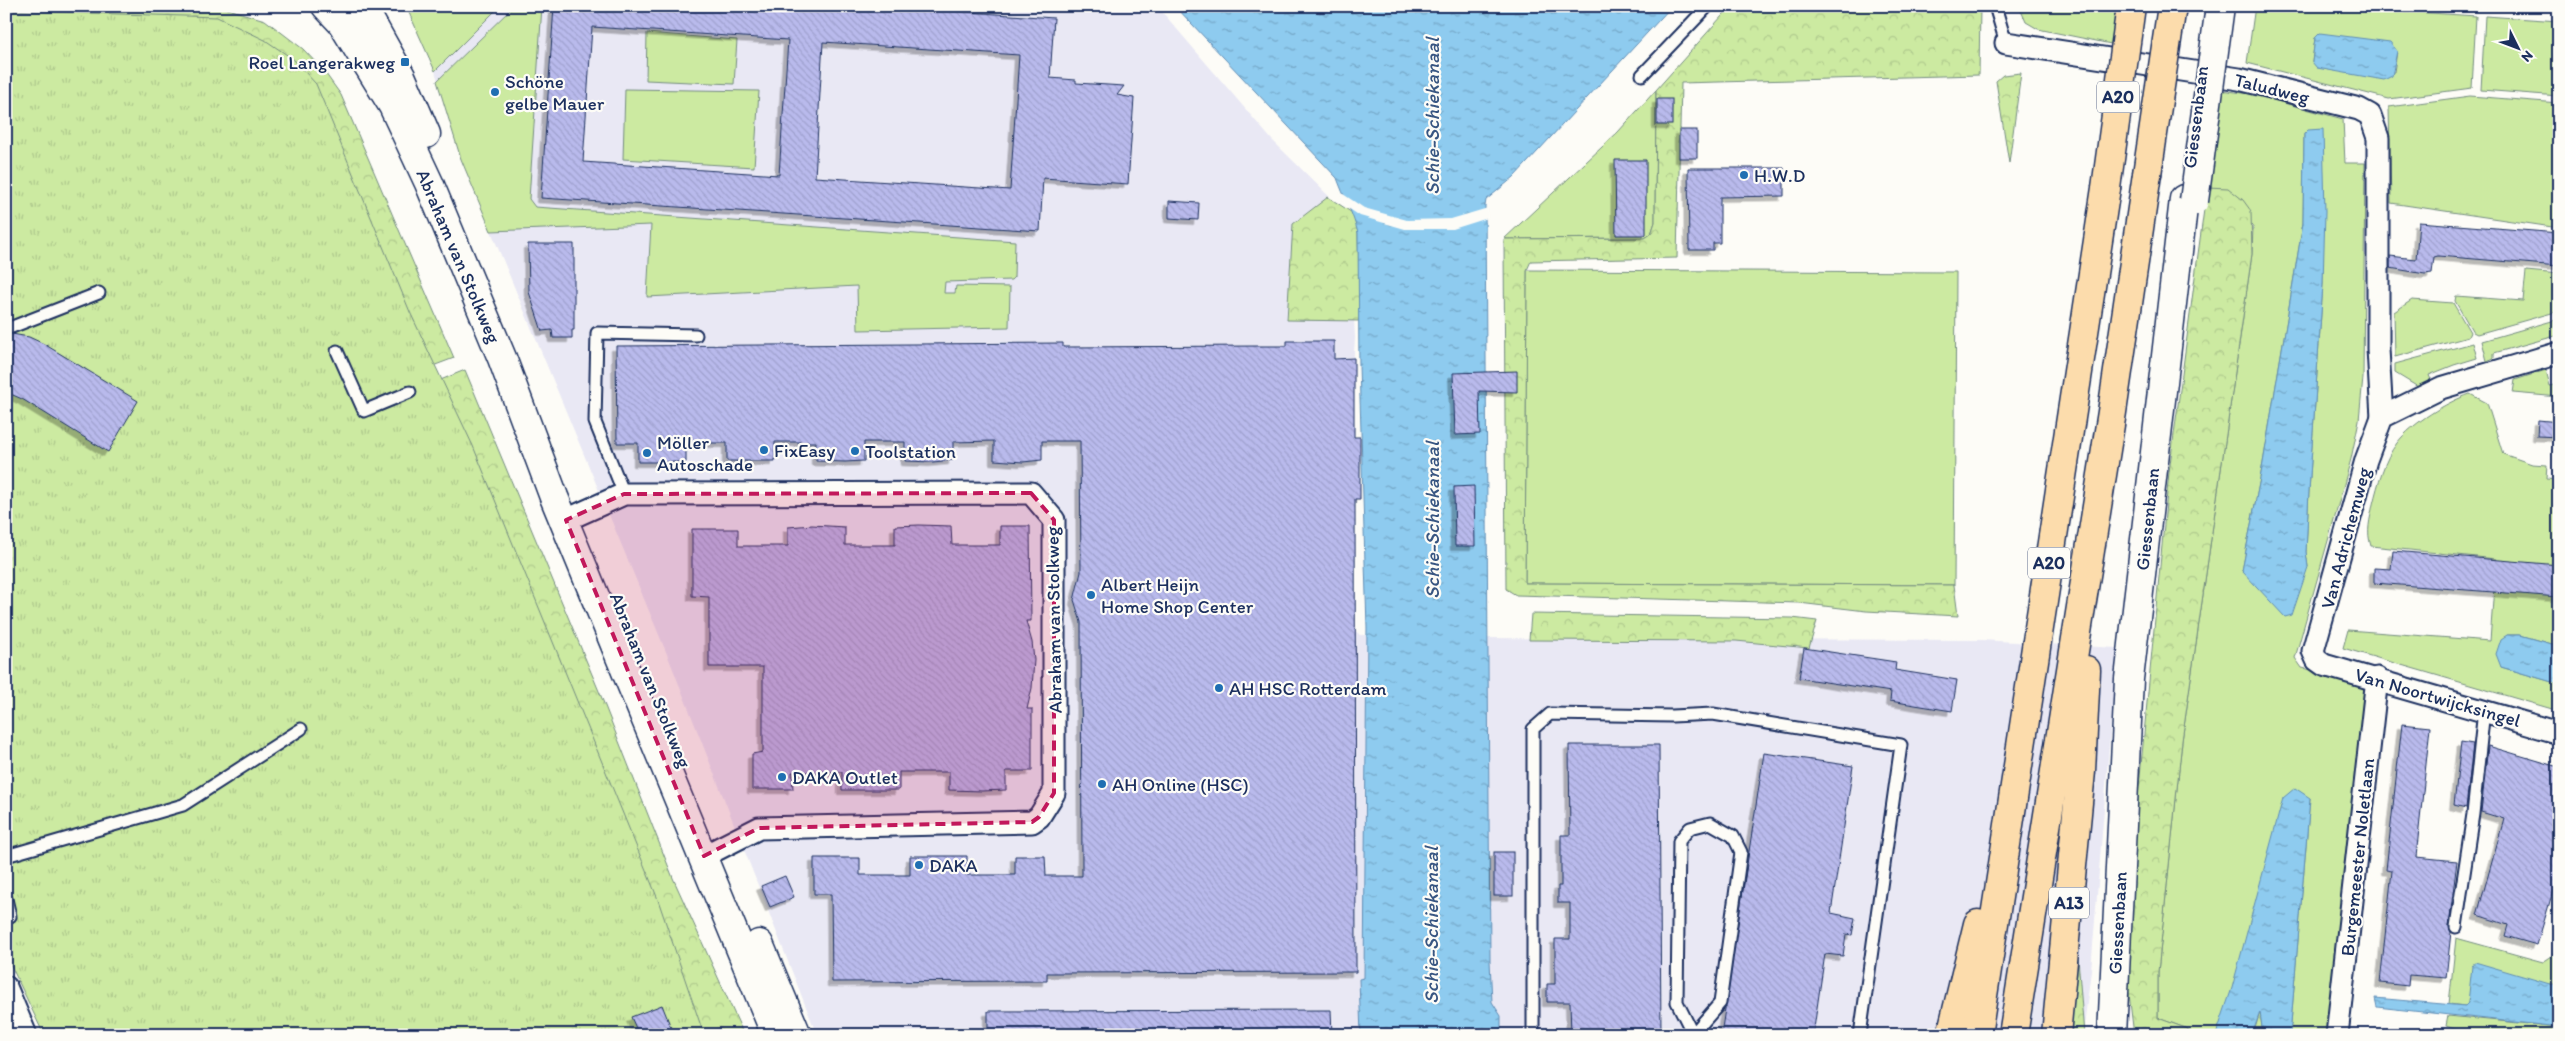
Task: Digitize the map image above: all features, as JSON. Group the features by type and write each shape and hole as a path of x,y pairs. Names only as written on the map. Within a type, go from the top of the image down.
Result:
{"highway":[{"name":"A20","path":"1978,1035 2106,188 2131,6"},
{"name":"A20","path":"2014,1035 2092,544 2172,6"},
{"name":"A13","path":"2056,1035 2081,771 2092,544"},
{"name":"A20","path":"1951,1035 2019,755"}],"street":[{"name":"Abraham van Stolkweg","path":"326,6 342,23 393,106 417,157 502,358 554,497 574,516"},
{"name":"Abraham van Stolkweg","path":"362,6 401,76 574,516 712,852 797,1035"},
{"name":"Giessenbaan","path":"2112,1035 2129,680 2189,200 2210,6"},
{"name":"Giessenbaan","path":"2127,1035 2125,974 2144,685 2189,200 2220,6"},
{"name":"Taludweg","path":"2006,43 2238,79 2359,109 2370,115 2378,138 2379,290"},
{"name":"Van Adrichemweg","path":"2317,660 2313,651 2366,460 2382,417 2378,349 2379,290"},
{"path":"2382,417 2441,388 2559,352"},
{"name":"Abraham van Stolkweg","path":"574,516 624,494 1031,493 1054,520 1054,793 1039,817 1032,822 759,828 712,852"},
{"name":"Van Noortwijcksingel","path":"2317,660 2324,665 2377,678 2559,733"},
{"name":"Burgemeester Noletlaan","path":"2337,1035 2377,678"},
{"name":"Abraham van Stolkweg","path":"712,852 776,1035"},
{"path":"6,987 26,1035"}],"lane":[{"path":"1642,75 1708,6"},
{"name":"Taludweg","path":"1995,6 2006,43"},
{"path":"12,328 99,294"},
{"path":"624,494 595,422 598,333 696,335"},
{"path":"337,351 364,411 410,392"},
{"path":"2456,927 2473,814 2484,710"},
{"path":"1533,1035 1533,729 1550,714 1672,716 1713,714 1901,745 1860,1035"},
{"path":"6,856 183,805 301,729"},
{"path":"1710,823 1733,836 1741,852 1720,1003 1692,1034 1677,1002 1678,841 1690,828 1710,823"},
{"path":"6,899 10,916 6,918"}],"highlighted area":[{"path":"1031,493 1054,520 1054,793 1039,817 1032,822 759,828 704,856 566,520 624,494"}],"shaded area":[{"path":"406,6 1158,7 1272,140 1349,216 1355,338 1336,613 1360,635 1469,638 1981,640 2117,648 2091,970 2083,1035 817,1035 669,659 461,159 435,71"}],"green space":[{"path":"48,6 224,8 265,20 303,49 323,70 341,95 454,358 409,375 38,121"},
{"path":"406,6 500,6 435,71"},
{"path":"514,6 542,6 529,199 535,207 1015,241 1014,277 1011,280 945,282 944,293 955,293 956,286 1010,287 1009,327 858,330 857,286 647,297 651,225 491,231 461,159 437,81"},
{"path":"1731,6 1980,6 1979,75 1681,83 1677,258 1531,261 1527,270 1525,583 1954,585 1958,616 1866,611 1799,603 1516,595 1506,589 1504,239 1645,238 1651,234 1655,222 1656,90"},
{"path":"2019,6 2117,6 2111,44 2038,29 2026,22"},
{"path":"2255,6 2322,6 2476,16 2472,88 2389,99 2247,63","holes":["2318,35 2397,51 2394,72 2312,62 2315,38"]},
{"path":"6,12 217,17 265,40 293,59 316,84 410,312 473,446 657,897 704,1035 44,1035 6,955"},
{"path":"2485,16 2559,21 2559,96 2481,90"},
{"path":"647,33 737,40 734,84 646,80"},
{"path":"2021,73 2009,163 1996,81 2003,75"},
{"path":"625,89 759,91 754,167 623,159"},
{"path":"1656,90 1655,222 1651,234 1645,238 1504,239 1618,132"},
{"path":"2220,90 2251,94 2343,119 2345,163 2365,163 2363,378 2359,420 2351,459 2295,658 2302,668 2348,679 2363,688 2367,695 2332,1035 2290,1035 2310,798 2216,1035 2187,1035 2188,1029 2158,1018 2158,972 2182,741 2252,254 2253,226 2207,187","holes":["2322,129 2323,284 2309,491 2306,552 2308,567 2242,571 2263,463 2303,223 2304,134"]},
{"path":"2470,96 2559,103 2559,228 2391,203 2389,107"},
{"path":"2207,187 2228,188 2243,200 2251,211 2252,254 2182,741 2158,972 2158,1018 2188,1029 2187,1035 2134,1035 2128,986 2130,907 2138,797 2169,472"},
{"path":"1328,197 1354,214 1358,233 1360,321 1287,320 1293,224"},
{"path":"1527,270 1956,272 1954,585 1525,583"},
{"path":"2526,271 2559,274 2559,311 2477,334 2473,332 2455,301 2456,296 2523,301"},
{"path":"2412,300 2453,303 2470,332 2468,337 2395,357 2394,312"},
{"path":"2559,319 2559,335 2494,353 2494,358 2487,361 2482,341"},
{"path":"2473,343 2477,358 2429,375 2431,380 2418,387 2395,373 2395,364"},
{"path":"465,370 601,696 673,878 744,1035 679,1035 421,388"},
{"path":"2546,370 2550,386 2559,384 2559,397 2513,393 2515,380"},
{"path":"2470,394 2487,403 2503,454 2532,464 2547,465 2546,479 2559,480 2559,646 2520,635 2507,635 2501,667 2559,684 2559,711 2343,648 2348,630 2490,641 2496,559 2371,546 2369,535 2369,525 2379,480 2388,457 2397,443 2430,414"},
{"path":"1531,614 1792,618 1817,621 1809,648 1736,641 1529,640"},
{"path":"2559,933 2559,976 2557,984 2471,985 2468,1003 2465,1006 2449,1004 2456,938 2543,962 2552,956"},
{"path":"2078,958 2084,1035 2070,1035"},
{"path":"2260,1012 2263,1035 2253,1035"},
{"path":"2448,1016 2559,1027 2559,1035 2471,1035 2446,1026"}],"water":[{"name":"Schie-Schiekanaal","path":"1175,6 1672,6 1514,177 1486,200 1485,206 1490,961 1492,1002 1501,1016 1501,1035 1361,1035 1359,979 1364,978 1367,628 1359,365 1358,233 1337,178"},
{"path":"2320,33 2390,42 2397,51 2392,76 2384,80 2317,68 2312,62 2315,38"},
{"path":"2323,129 2325,212 2323,284 2309,491 2306,552 2308,567 2292,615 2285,617 2242,571 2263,463 2303,223 2304,134 2308,130"},
{"path":"2507,635 2520,635 2559,646 2559,684 2501,667 2496,654 2501,639"},
{"path":"2295,788 2310,798 2290,1035 2263,1035 2260,1012 2252,1035 2216,1035 2232,988 2283,798"},
{"path":"2475,962 2553,985 2557,984 2559,976 2559,1027 2377,1007 2375,998 2465,1006 2468,1003 2472,966"}],"pier":[{"path":"1340,192 1364,208 1407,220 1451,219 1488,208 1488,218 1453,229 1405,229 1360,216 1345,206"}],"building":[{"path":"554,6 881,6 1054,18 1050,78 1076,80 1076,83 1124,86 1117,95 1134,98 1128,184 1043,178 1040,231 541,198","holes":["592,27 788,40 779,175 583,162","823,42 1019,55 1010,190 815,177"]},
{"path":"1657,99 1672,99 1672,125 1657,125"},
{"path":"1679,130 1697,130 1697,158 1679,158"},
{"path":"1615,160 1646,160 1646,235 1616,235"},
{"path":"1688,168 1784,168 1784,196 1720,197 1720,243 1713,243 1713,250 1689,250"},
{"path":"1169,201 1199,203 1198,220 1169,218"},
{"path":"2419,222 2559,233 2559,266 2438,256 2434,257 2432,273 2425,274 2390,268 2390,256 2416,259"},
{"path":"528,244 574,244 574,330 572,330 572,338 553,338 552,330 542,331 529,292"},
{"path":"6,333 29,337 44,344 138,401 108,452 22,399 6,392"},
{"name":"AH HSC Rotterdam","path":"1287,341 1334,341 1334,359 1354,358 1354,437 1360,437 1360,499 1355,499 1356,972 1047,973 1047,981 832,982 831,894 814,894 814,858 860,858 860,875 910,875 910,856 967,856 967,875 1015,875 1015,856 1045,856 1046,876 1082,876 1081,622 1074,600 1081,572 1080,441 1042,441 1042,460 1023,462 994,460 994,441 953,442 953,460 933,462 905,461 905,442 864,442 864,461 845,462 816,461 816,442 775,442 775,461 727,461 727,443 686,443 686,462 638,462 638,443 617,443 616,346 1063,343 1063,347 1287,346"},
{"path":"1517,371 1517,392 1479,391 1480,434 1455,435 1453,373"},
{"path":"2538,420 2559,422 2559,437 2537,436"},
{"path":"1474,486 1475,546 1455,546 1454,487"},
{"path":"812,525 845,527 845,545 895,545 895,526 919,525 951,526 952,545 1000,545 1000,526 1030,526 1031,621 1026,621 1032,642 1034,660 1032,688 1027,709 1032,709 1032,771 1006,771 1006,790 949,790 949,772 899,772 899,790 842,790 842,772 792,772 793,789 752,789 752,754 763,752 763,667 709,667 709,597 692,596 692,529 738,529 738,546 788,546 788,527"},
{"path":"2393,551 2559,565 2559,597 2374,583 2374,568 2391,569"},
{"path":"1804,648 1896,662 1895,670 1957,680 1952,711 1890,701 1891,692 1799,678"},
{"path":"2402,724 2430,727 2416,857 2457,861 2449,926 2451,932 2446,978 2409,975 2408,986 2380,983 2392,871 2386,870"},
{"path":"2461,742 2473,744 2466,808 2454,805"},
{"path":"1569,745 1659,745 1661,1035 1571,1035 1570,1002 1547,1002 1547,984 1555,984 1555,939 1570,939 1570,903 1558,903 1558,886 1561,886 1561,835 1570,835"},
{"path":"2488,746 2559,767 2559,829 2553,846 2559,848 2559,871 2537,945 2505,936 2508,925 2477,915 2504,819 2481,812"},
{"path":"1764,753 1853,766 1831,913 1855,918 1852,935 1846,934 1843,956 1825,954 1813,1035 1721,1035"},
{"path":"1494,852 1513,852 1513,896 1494,896"},
{"path":"785,876 794,897 770,907 761,886"},
{"path":"662,1005 674,1035 639,1035 631,1017"},
{"path":"1331,1010 1332,1035 988,1035 988,1011"}],"place":[{"name":"Roel Langerakweg","path":"405,62"},
{"name":"Schöne gelbe Mauer","path":"495,92"},
{"name":"H.W.D","path":"1744,175"},
{"name":"FixEasy","path":"764,450"},
{"name":"Toolstation","path":"855,451"},
{"name":"Möller Autoschade","path":"647,453"},
{"name":"Albert Heijn Home Shop Center","path":"1091,595"},
{"name":"AH HSC Rotterdam","path":"1219,688"},
{"name":"DAKA Outlet","path":"782,777"},
{"name":"AH Online (HSC)","path":"1102,784"},
{"name":"DAKA","path":"919,865"}]}
